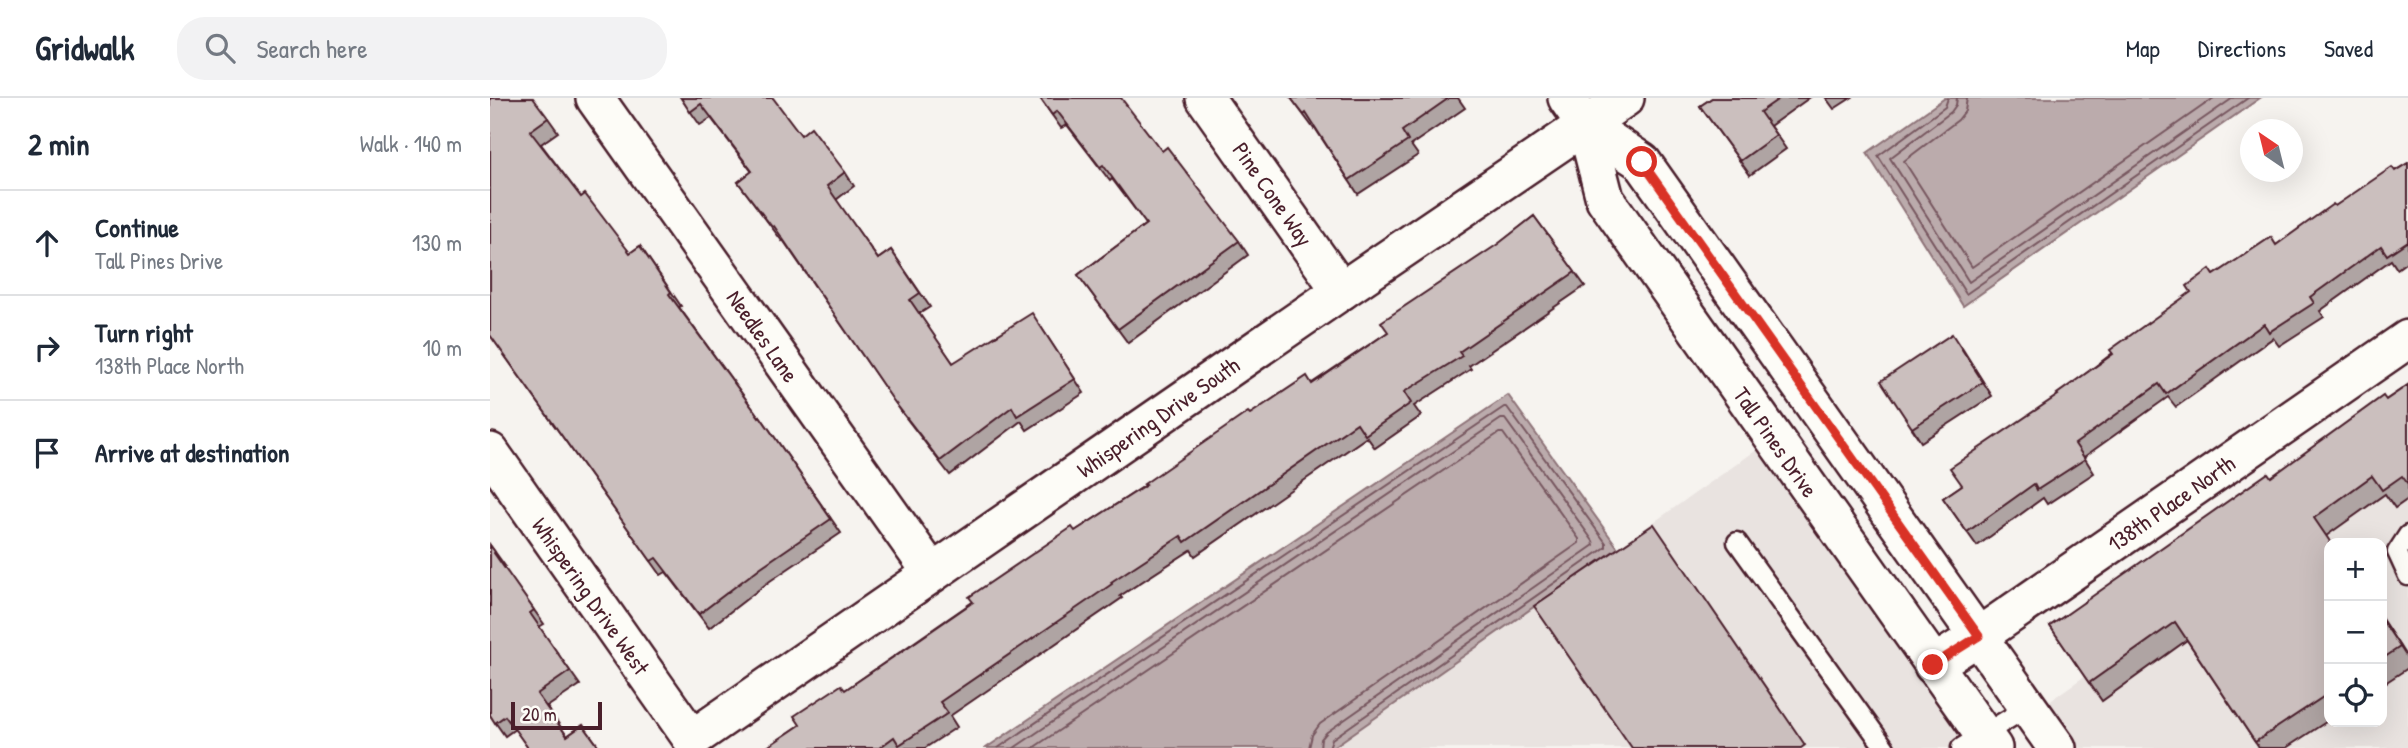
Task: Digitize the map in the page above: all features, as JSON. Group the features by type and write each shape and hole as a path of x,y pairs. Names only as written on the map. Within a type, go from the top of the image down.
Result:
{"street":[{"name":"Needles Lane","path":"595,98 932,573"},
{"name":"Pine Cone Way","path":"1205,98 1341,290"},
{"name":"Whispering Drive South","path":"692,739 1341,290 1577,111 1625,98"},
{"path":"1577,111 1642,162 2057,748"},
{"name":"Tall Pines Drive","path":"1577,111 1605,199 1933,665 1979,743"},
{"name":"138th Place North","path":"1933,665 1979,636 2408,339"},
{"name":"Whispering Drive West","path":"490,452 692,739"}],"lane":[{"path":"2408,535 2397,552 2408,576"},
{"path":"1737,542 1885,748"},
{"path":"1979,743 2028,707"}],"shaded area":[{"path":"1758,449 1973,748 1332,748"},
{"path":"2408,450 2408,748 2076,748 2045,704"}],"water":[{"path":"1945,98 2260,98 1963,306 1867,153"},
{"path":"1508,395 1618,548 1332,748 986,748"}],"building":[{"path":"490,98 533,98 548,118 530,131 581,197 585,194 630,253 640,246 671,292 669,294 760,416 831,519 699,614 656,558 651,561 490,335"},
{"path":"681,98 773,98 801,135 811,127 845,172 827,186 878,259 891,250 920,293 910,300 953,363 1032,313 1075,379 1017,416 1012,407 940,461 893,400 774,226 772,227 738,182 752,171 701,104 690,112"},
{"path":"1040,98 1121,98 1162,151 1167,147 1239,241 1118,329 1078,275 1146,224 1103,165 1100,167 1057,111 1052,115"},
{"path":"1291,98 1449,98 1402,131 1408,141 1349,180 1306,113 1304,115"},
{"path":"1712,98 1780,98 1760,112 1776,135 1740,161 1700,106"},
{"path":"2408,163 2408,241 2387,255 2381,246 2310,297 2314,303 2269,332 2264,324 2166,394 2159,384 2075,444 2085,459 2037,490 2034,484 1967,532 1943,498 1962,485 1950,468 2113,354 2110,350 2191,292 2187,286 2210,269 2214,275 2271,237 2276,245 2333,204 2335,206 2392,167 2395,171"},
{"path":"1534,216 1575,272 1459,352 1462,356 1404,392 1411,403 1365,435 1357,423 1185,542 1181,536 1111,582 1112,584 940,702 948,713 899,745 894,737 879,748 766,748 800,725 794,716 841,685 845,690 973,602 969,597 1072,527 1075,531 1146,485 1144,484 1248,412 1250,414 1307,376 1312,384 1388,332 1381,322 1498,244"},
{"path":"1952,334 1983,382 1912,428 1881,381"},
{"path":"2408,385 2408,484 2402,476 2382,490 2372,476 2314,518 2328,538 2324,538 2324,696 2255,742 2175,622 2089,683 2050,626 2268,473 2271,477 2383,396 2386,400"},
{"path":"1654,524 1805,745 1801,748 1632,748 1534,606"},
{"path":"490,545 534,610 530,613 570,671 537,694 567,736 583,725 599,748 528,748 505,716 495,723 490,715"},
{"path":"2387,628 2400,647 2387,656"}],"route":[{"path":"1642,162 1979,636 1933,665"}]}
